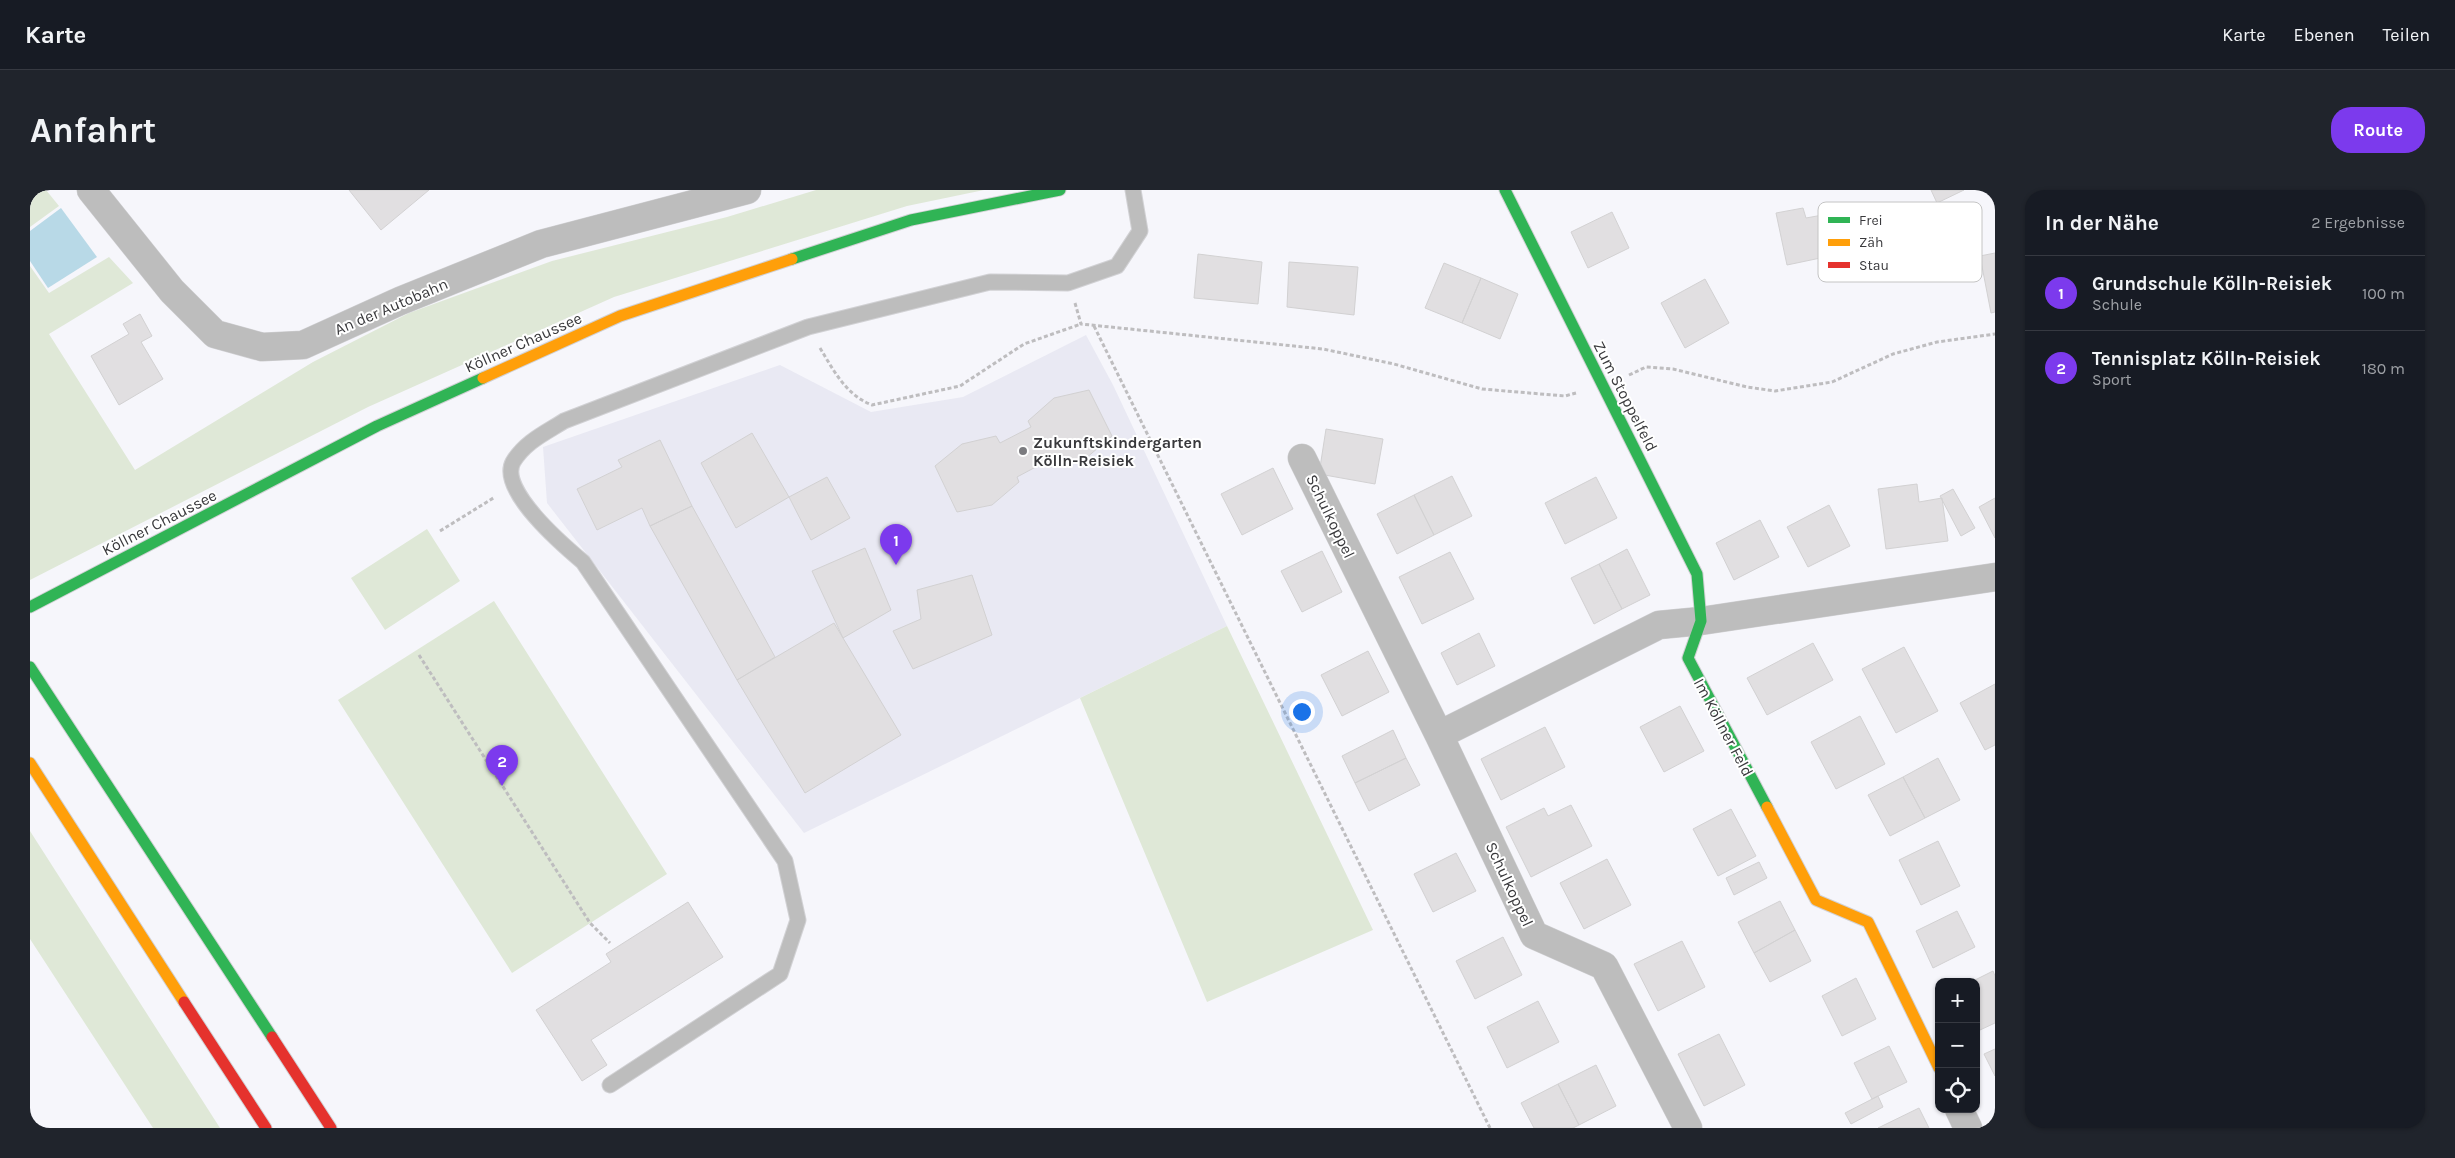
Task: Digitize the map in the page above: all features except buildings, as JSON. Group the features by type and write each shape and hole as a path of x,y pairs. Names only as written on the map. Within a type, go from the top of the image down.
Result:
{"main road":[{"name":"Köllner Chaussee","path":"30,607 377,426 620,316 911,220 1060,190"},
{"name":"Zum Stoppelfeld","path":"1505,190 1697,574 1701,621"},
{"name":"Im Köllner Feld","path":"1701,621 1688,658 1816,900 1868,922 1935,1060"},
{"path":"30,667 331,1128"},
{"path":"30,763 266,1128"}],"street":[{"name":"An der Autobahn","path":"91,190 172,291 216,334 262,348 303,345 400,301 541,244 747,190"},
{"name":"Schulkoppel","path":"1302,458 1439,735 1534,935 1604,966 1688,1128"},
{"path":"1439,735 1659,625 1701,621 1995,577"},
{"path":"1961,1113 1968,1128"}],"lane":[{"path":"610,1085 780,974 798,920 785,861 583,562 546,530 513,486 512,464 530,442 564,422 808,327 990,282 1068,283 1117,266 1140,231 1133,190"}],"path":[{"path":"1068,283 1081,324"},
{"path":"808,327 839,380 858,400 872,405 960,386 1024,344 1081,324 1323,349 1394,364 1482,388 1565,396 1602,386 1646,367 1673,369 1747,387 1775,391 1832,382 1893,354 1937,342 1995,334"},
{"path":"1094,326 1490,1128"},
{"path":"440,531 513,486"},
{"path":"419,655 590,923 610,943"}],"shaded area":[{"path":"1086,335 1113,385 1227,626 804,833 547,503 543,447 780,365 871,412 963,397"}],"green space":[{"path":"30,190 46,190 59,206 30,227"},
{"path":"816,190 984,190 907,206 614,297 368,407 30,580 30,266 49,293 109,257 133,283 49,334 135,470 313,362 409,313 552,261 727,217"},
{"path":"427,529 460,581 385,630 351,578"},
{"path":"494,601 667,874 512,973 338,700"},
{"path":"1227,626 1373,930 1207,1002 1080,698"},
{"path":"30,831 220,1128 153,1128 30,939"}],"water":[{"path":"61,208 97,257 48,288 30,261 30,231"}],"traffic: fast":[{"path":"792,259 911,220 1060,190"},
{"path":"1505,190 1697,574 1701,621 1688,658 1767,807"},
{"path":"30,607 377,426 483,378"},
{"path":"30,667 272,1037"}],"traffic: slow":[{"path":"483,378 620,316 792,259"},
{"path":"30,763 184,1002"},
{"path":"1767,807 1816,900 1868,922 1935,1060"}],"traffic: jam":[{"path":"184,1002 266,1128"},
{"path":"272,1037 331,1128"}],"place":[{"name":"Zukunftskindergarten Kölln-Reisiek","path":"1023,451"},
{"name":"Grundschule Kölln-Reisiek","path":"896,565"},
{"name":"Tennisplatz Kölln-Reisiek","path":"502,786"}]}
